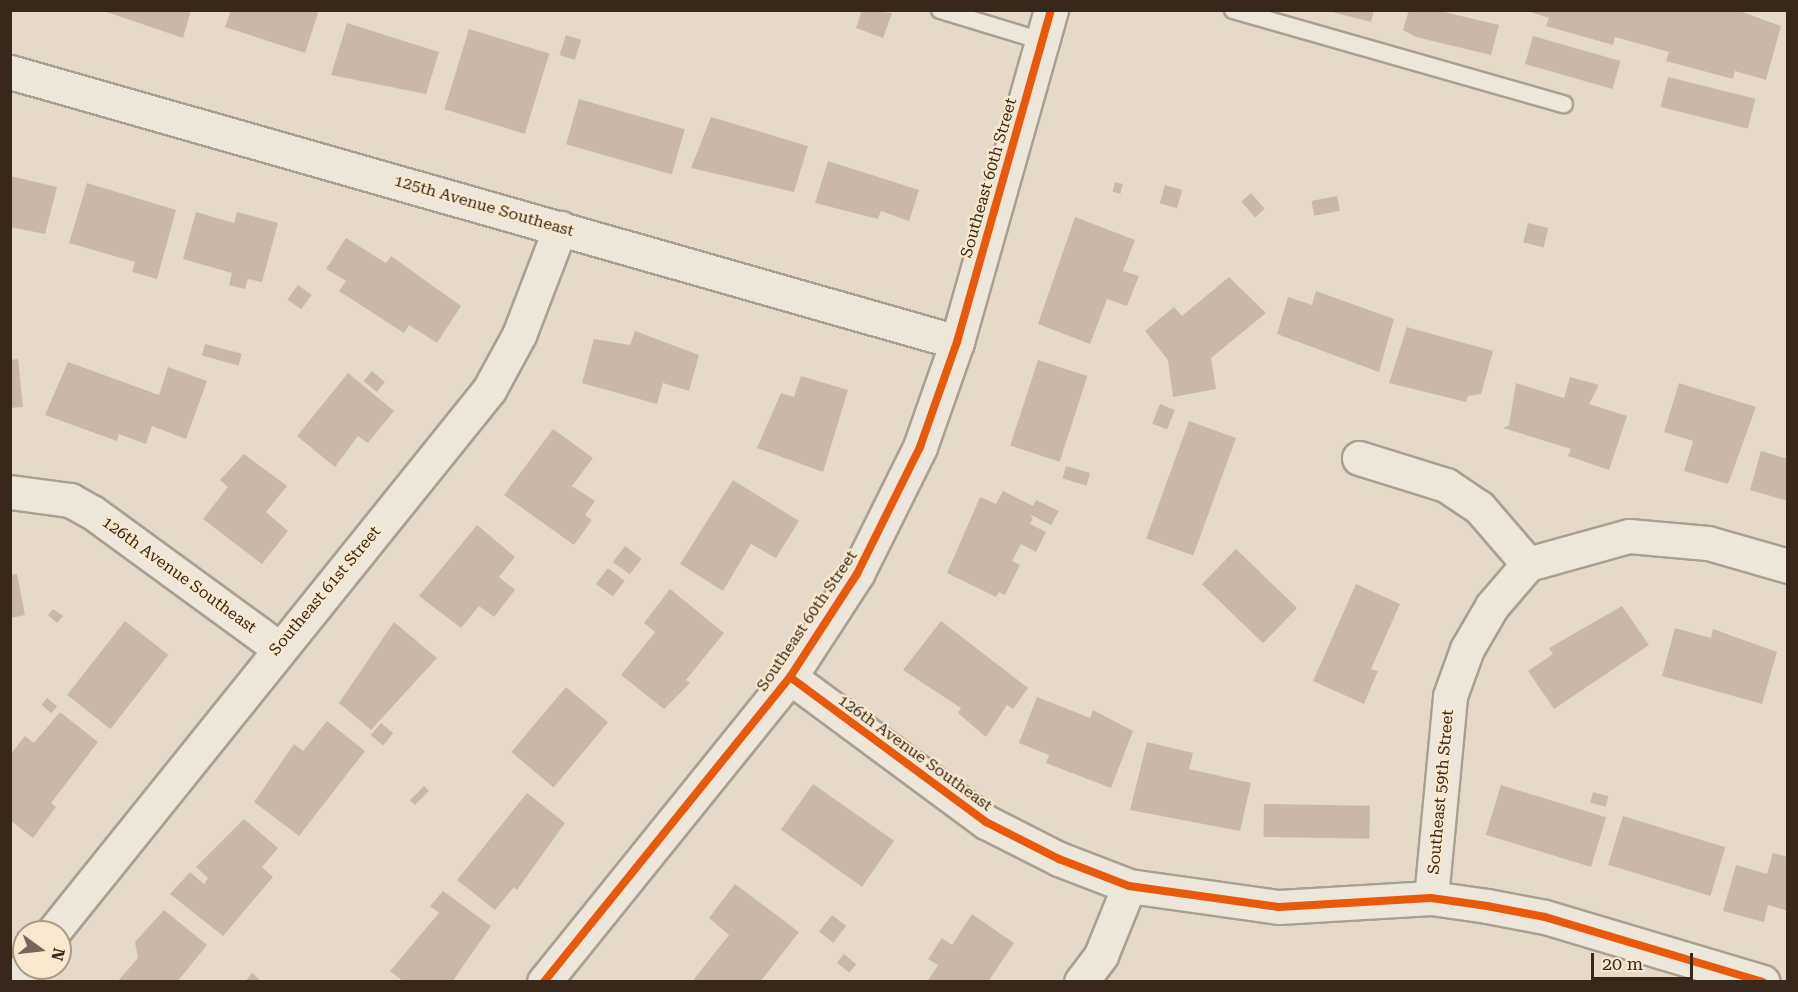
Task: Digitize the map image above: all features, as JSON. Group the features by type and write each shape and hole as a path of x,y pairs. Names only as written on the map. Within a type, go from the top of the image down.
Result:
{"street":[{"name":"Southeast 60th Street","path":"544,981 790,677 857,574 891,511 957,342 1047,26"},
{"name":"125th Avenue Southeast","path":"10,72 957,342"},
{"name":"Southeast 61st Street","path":"62,920 277,647 450,444 489,390 519,335 560,228"},
{"path":"1359,458 1446,485 1479,507 1528,564 1629,536 1708,543 1788,567"},
{"name":"126th Avenue Southeast","path":"10,492 70,500 92,512 277,647"},
{"name":"Southeast 59th Street","path":"1431,898 1450,696 1467,649 1492,606 1528,564"},
{"name":"126th Avenue Southeast","path":"790,677 987,822 1059,859 1129,886 1280,907 1431,898 1545,917 1763,981"},
{"path":"1080,981 1101,955 1129,886"}],"lane":[{"path":"940,10 1047,26"},
{"path":"1233,10 1564,104"}],"building":[{"path":"101,10 191,10 183,38"},
{"path":"231,10 319,10 305,53 225,27"},
{"path":"862,10 892,13 883,38 856,28"},
{"path":"1324,10 1374,10 1371,22"},
{"path":"1409,10 1436,10 1499,25 1491,55 1416,37 1403,30"},
{"path":"1525,10 1737,10 1781,26 1766,80 1735,71 1733,79 1666,61 1669,52 1615,37 1613,45 1546,26 1549,18"},
{"path":"347,23 439,52 426,94 331,75"},
{"path":"469,29 549,54 525,134 444,109"},
{"path":"566,35 581,40 575,60 560,55"},
{"path":"1533,36 1620,61 1612,89 1525,64"},
{"path":"1668,77 1755,99 1748,129 1661,107"},
{"path":"579,99 685,129 672,174 566,144"},
{"path":"711,117 808,146 794,192 691,168"},
{"path":"828,161 919,190 909,221 881,211 878,219 815,203"},
{"path":"10,176 57,187 45,234 10,227"},
{"path":"1115,182 1123,184 1120,194 1113,192"},
{"path":"87,183 176,210 157,279 132,272 135,262 69,243"},
{"path":"1165,185 1182,190 1177,208 1160,203"},
{"path":"1251,193 1265,209 1255,217 1241,202"},
{"path":"1337,196 1340,211 1314,216 1311,201"},
{"path":"196,212 234,223 237,212 278,223 262,282 248,279 245,289 229,285 232,273 183,259"},
{"path":"1075,217 1135,240 1123,271 1139,276 1127,306 1107,299 1090,344 1038,324"},
{"path":"1528,223 1548,228 1544,247 1523,242"},
{"path":"346,238 386,263 391,256 461,306 437,343 409,325 404,333 339,291 346,281 326,269"},
{"path":"1229,277 1266,313 1211,358 1216,389 1173,397 1168,360 1145,331 1174,307 1182,316"},
{"path":"298,285 312,295 301,310 287,300"},
{"path":"1316,291 1394,319 1379,372 1277,334 1288,297 1312,305"},
{"path":"1407,327 1493,351 1481,394 1468,396 1466,402 1389,383"},
{"path":"635,331 699,355 689,391 663,383 657,404 582,383 594,339 630,345"},
{"path":"205,344 242,354 239,365 202,356"},
{"path":"18,359 23,407 10,408 10,360"},
{"path":"1038,360 1087,376 1060,462 1010,446"},
{"path":"68,362 159,395 168,367 207,381 186,439 152,426 146,444 119,434 117,441 45,415"},
{"path":"372,371 385,382 377,392 364,381"},
{"path":"348,373 394,411 368,443 358,436 335,467 297,436"},
{"path":"801,376 848,390 823,472 757,448 781,393 794,397"},
{"path":"1570,377 1599,385 1589,404 1627,416 1609,470 1568,456 1571,449 1503,428 1509,425 1516,383 1564,398"},
{"path":"1679,383 1756,407 1728,484 1684,471 1693,441 1664,432"},
{"path":"1160,404 1175,410 1167,429 1152,423"},
{"path":"1189,421 1236,438 1193,556 1146,538"},
{"path":"553,429 593,458 572,486 595,501 585,515 592,520 574,545 504,495"},
{"path":"1761,451 1788,459 1788,501 1750,490"},
{"path":"244,454 287,486 266,512 288,531 262,564 203,519 228,487 220,480"},
{"path":"1066,466 1090,473 1086,485 1062,478"},
{"path":"733,480 799,521 776,558 751,544 723,591 680,564"},
{"path":"1003,491 1033,506 1036,500 1059,511 1051,525 1029,514 1033,518 1030,524 1046,532 1036,552 1021,544 1012,561 1020,565 1005,595 999,592 996,597 947,573 980,497 996,504"},
{"path":"477,525 515,557 499,577 515,590 494,617 479,606 461,628 419,596"},
{"path":"625,546 642,559 630,575 613,562"},
{"path":"1236,549 1297,608 1263,643 1202,584"},
{"path":"608,568 625,581 613,597 596,584"},
{"path":"17,574 25,615 10,618 10,575"},
{"path":"1356,584 1400,604 1371,669 1378,671 1364,704 1313,681"},
{"path":"670,589 724,633 686,680 690,683 664,709 621,675 655,632 644,623"},
{"path":"1622,606 1649,645 1554,709 1528,671 1553,654 1549,648"},
{"path":"53,609 63,616 57,623 48,615"},
{"path":"125,621 168,655 110,729 67,695"},
{"path":"941,621 1028,688 1013,709 1007,705 986,737 958,713 961,708 903,670"},
{"path":"394,622 437,658 371,730 339,703"},
{"path":"1675,628 1711,638 1713,629 1777,652 1762,704 1662,676"},
{"path":"566,687 608,722 553,787 511,752"},
{"path":"1037,697 1090,718 1093,710 1133,731 1111,788 1046,763 1049,755 1019,743"},
{"path":"47,698 57,706 51,713 41,705"},
{"path":"60,712 98,742 51,803 56,807 33,838 10,820 10,755 25,736 34,743"},
{"path":"327,721 365,751 299,836 254,802 294,744 303,751"},
{"path":"381,723 393,733 383,746 371,735"},
{"path":"1147,742 1193,753 1189,769 1251,783 1240,831 1130,810"},
{"path":"813,784 894,841 862,887 781,830"},
{"path":"1501,785 1606,817 1591,867 1486,835"},
{"path":"424,786 429,791 415,805 410,800"},
{"path":"1593,792 1608,796 1606,807 1590,803"},
{"path":"527,793 565,823 517,890 514,887 495,910 457,880"},
{"path":"1264,804 1370,806 1369,839 1263,837"},
{"path":"1623,816 1725,847 1710,896 1608,865"},
{"path":"244,819 278,848 262,867 273,877 223,936 170,894 190,872 204,884 208,878 196,867"},
{"path":"1773,853 1788,857 1788,911 1768,905 1764,922 1723,911 1736,865 1767,874"},
{"path":"735,884 799,932 760,982 698,982 694,979 729,935 709,918"},
{"path":"443,891 491,926 452,982 404,982 390,971 439,913 430,906"},
{"path":"164,910 207,945 177,982 117,982 138,958 135,942"},
{"path":"972,914 1014,943 988,982 927,982 938,965 928,959 942,938 952,945"},
{"path":"832,915 846,926 833,943 819,932"},
{"path":"844,954 856,964 849,973 837,962"},
{"path":"252,973 262,982 245,982"}],"cycle path":[{"path":"544,982 790,677 857,574 920,447 957,342 1051,10"},
{"path":"790,677 986,822 1059,859 1129,886 1279,907 1431,898 1487,906 1545,917 1763,982"}]}
